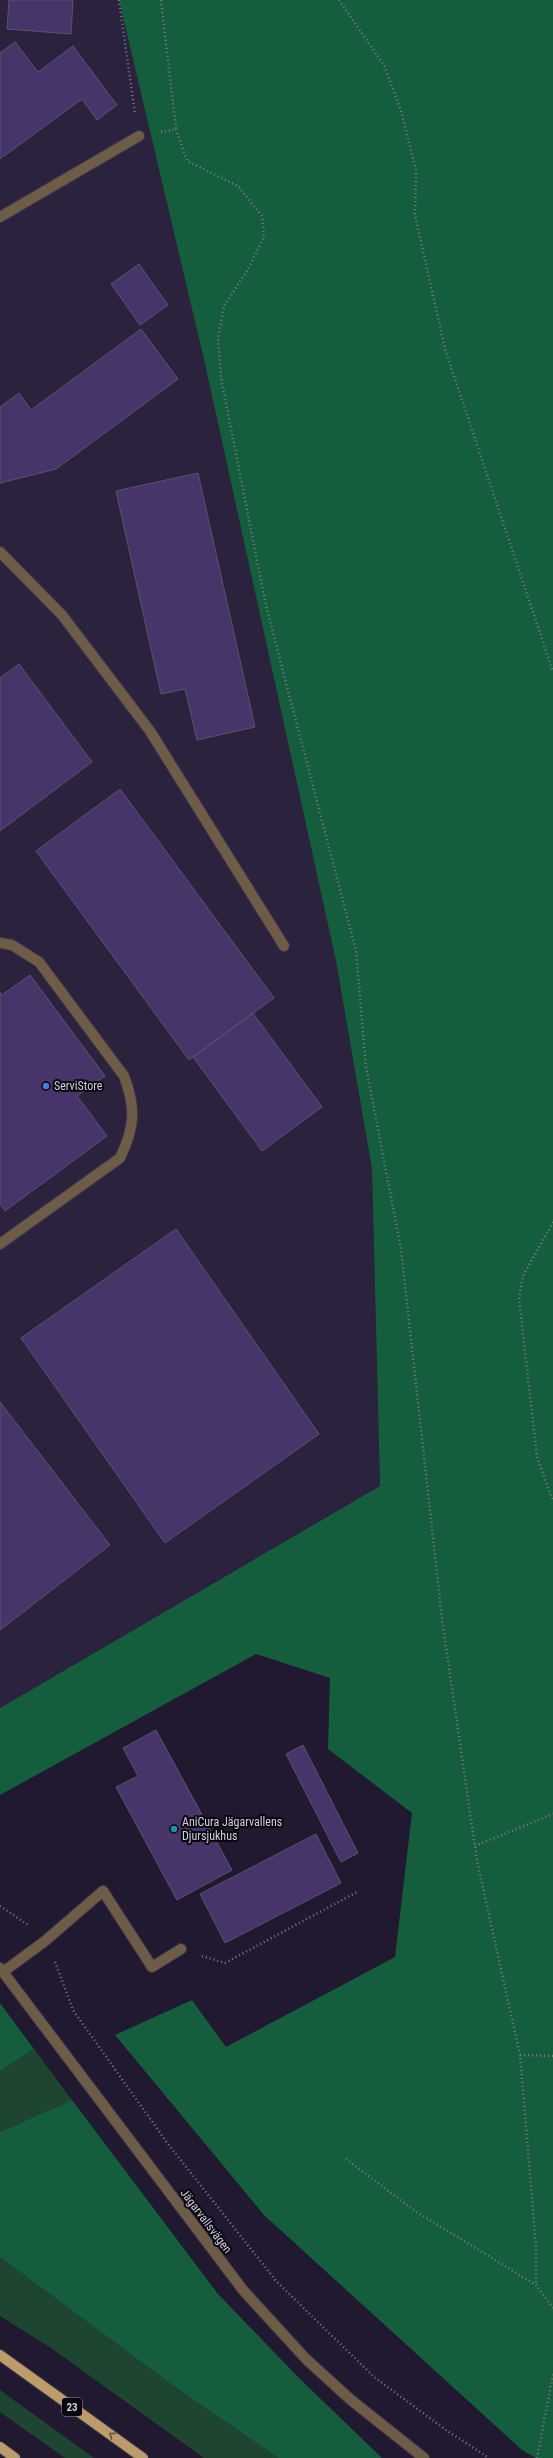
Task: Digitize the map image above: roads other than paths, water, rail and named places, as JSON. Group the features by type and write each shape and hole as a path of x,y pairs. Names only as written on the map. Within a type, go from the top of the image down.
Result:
{"main road":[{"name":"23","path":"0,2355 143,2458"},
{"path":"0,2448 15,2458"}],"street":[{"path":"0,217 139,136"},
{"path":"0,552 62,615 150,731 284,946"},
{"path":"0,943 12,945 39,962 124,1076 131,1096 133,1115 129,1139 120,1158 0,1244"},
{"path":"1,1970 45,1941 103,1891 152,1967 181,1949"},
{"name":"Jägarvallsvägen","path":"1,1970 242,2290 306,2359 351,2400 424,2458"}],"place":[{"name":"ServiStore","path":"46,1086"},
{"name":"AniCura Jägarvallens Djursjukhus","path":"174,1829"}]}
